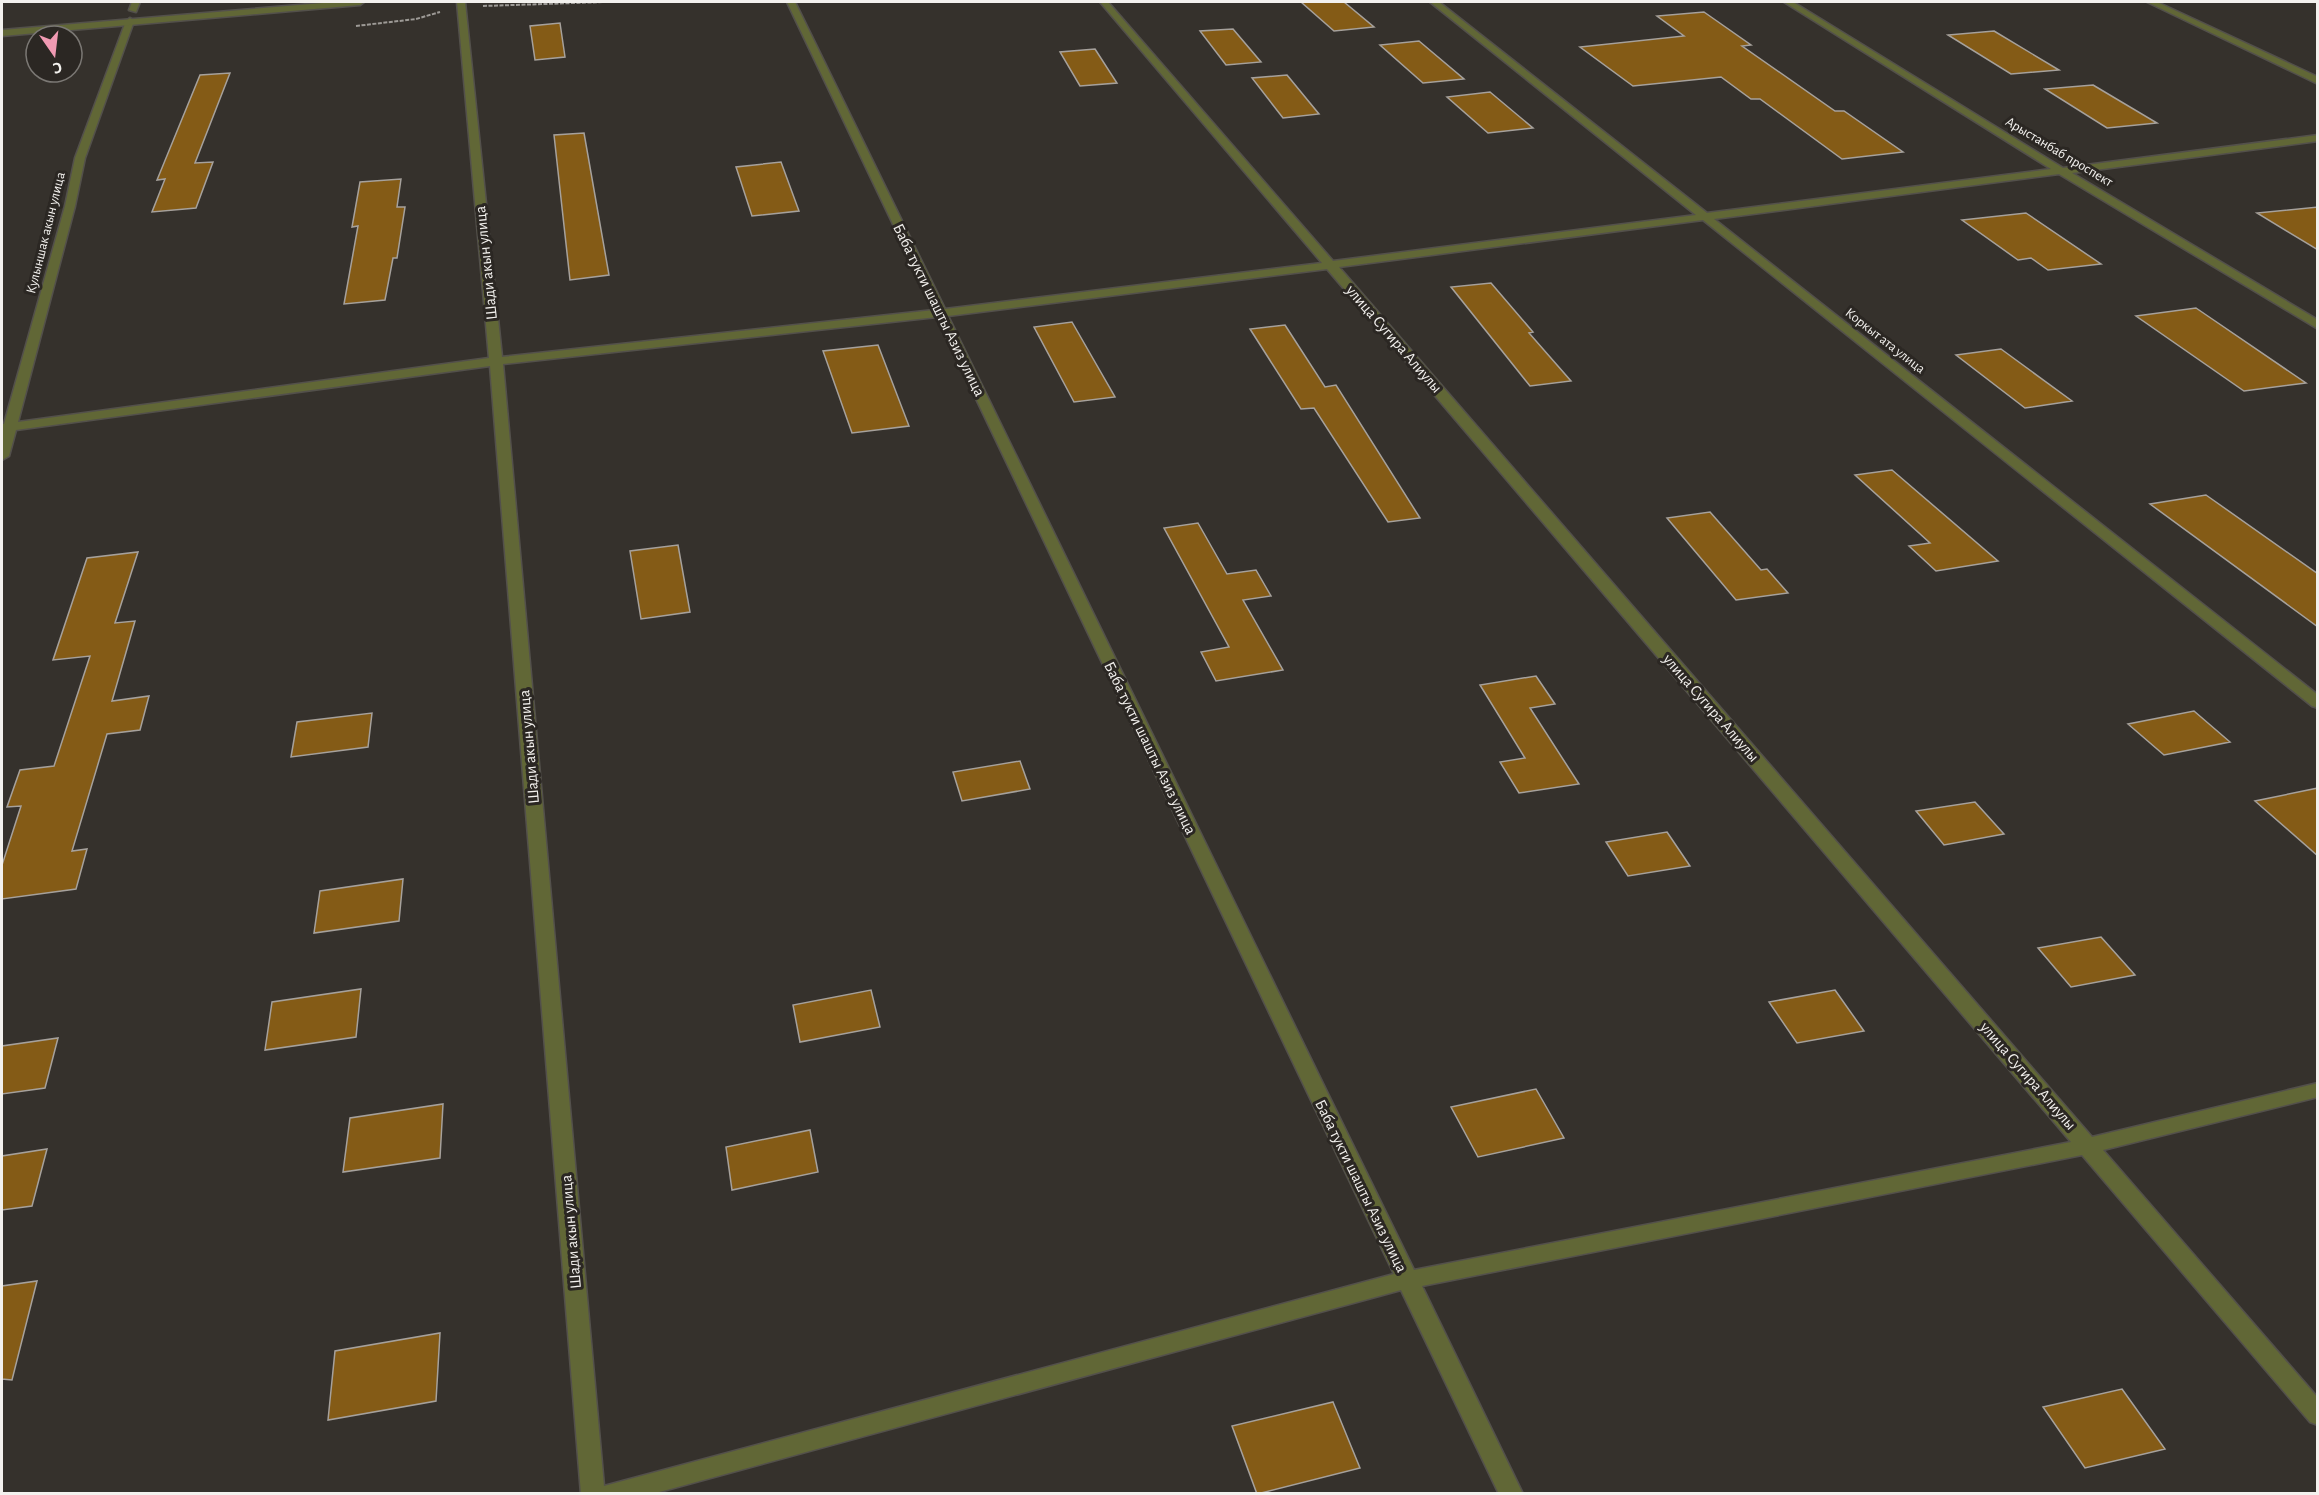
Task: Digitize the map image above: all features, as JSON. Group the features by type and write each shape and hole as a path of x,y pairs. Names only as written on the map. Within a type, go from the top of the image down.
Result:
{"street":[{"path":"122,11 360,2"},
{"name":"Шади акын улица","path":"461,2 496,362 593,1494"},
{"name":"Баба тукти шашты Азиз улица","path":"791,2 1511,1494"},
{"name":"улица Сугира Алиулы","path":"1104,2 2318,1415"},
{"name":"Коркыт ата улица","path":"1434,2 2318,703"},
{"name":"Арыстанбаб проспект","path":"1788,2 2061,171 2318,325"},
{"path":"2151,2 2318,81"},
{"path":"2,33 145,9"},
{"name":"Кулыншак акын улица","path":"2,456 5,427 70,206 80,158 133,11"},
{"path":"5,427 496,362 940,313 1331,265 2318,138"},
{"path":"611,1494 1406,1280 2088,1146 2318,1090"}],"building":[{"path":"1301,2 1344,2 1374,27 1334,31"},
{"path":"1704,12 1751,45 1742,46 1835,111 1844,111 1903,152 1842,159 1760,99 1751,99 1721,77 1633,86 1580,47 1684,36 1657,16"},
{"path":"560,23 565,57 535,60 530,26"},
{"path":"1233,29 1261,62 1226,65 1200,31"},
{"path":"1994,31 2059,70 2011,74 1948,35"},
{"path":"1419,41 1464,79 1423,83 1380,45"},
{"path":"1095,49 1117,83 1080,86 1060,52"},
{"path":"230,73 195,163 213,162 196,208 152,212 165,179 157,180 200,75"},
{"path":"1287,75 1319,114 1283,118 1252,78"},
{"path":"2093,85 2157,123 2107,128 2045,89"},
{"path":"1490,92 1533,128 1488,133 1447,97"},
{"path":"584,133 609,275 570,280 554,135"},
{"path":"781,162 799,211 752,216 736,167"},
{"path":"401,179 397,207 405,207 397,258 393,258 385,300 344,304 358,226 352,227 360,182"},
{"path":"2318,207 2318,250 2257,213"},
{"path":"2026,213 2101,264 2048,270 2031,258 2018,260 1962,220"},
{"path":"1491,283 1533,332 1529,333 1571,381 1530,386 1451,287"},
{"path":"2196,308 2306,383 2244,391 2136,316"},
{"path":"1072,322 1115,397 1074,402 1034,327"},
{"path":"1285,325 1325,387 1336,385 1420,518 1388,522 1314,408 1301,409 1250,329"},
{"path":"878,345 909,426 852,433 823,351"},
{"path":"2001,349 2072,401 2025,408 1956,355"},
{"path":"1892,470 1998,561 1936,571 1909,546 1930,543 1855,475"},
{"path":"2206,495 2318,574 2318,627 2150,504"},
{"path":"1710,512 1761,570 1767,569 1788,593 1736,600 1667,518"},
{"path":"1198,523 1227,574 1256,570 1271,596 1243,600 1283,670 1216,681 1201,652 1229,647 1164,528"},
{"path":"678,545 690,612 641,619 630,551"},
{"path":"138,552 115,623 135,621 112,701 149,696 140,730 107,734 72,851 87,849 76,889 2,899 2,865 21,806 7,807 20,770 54,766 90,656 53,660 87,558"},
{"path":"1536,676 1555,704 1530,708 1579,784 1519,793 1500,762 1525,758 1480,685"},
{"path":"2194,711 2230,742 2164,755 2128,724"},
{"path":"372,713 368,747 291,757 297,722"},
{"path":"1020,761 1030,789 962,801 953,772"},
{"path":"2318,788 2318,856 2255,801"},
{"path":"1975,802 2004,834 1944,845 1916,811"},
{"path":"1667,832 1690,866 1628,876 1606,842"},
{"path":"403,879 399,921 314,933 320,891"},
{"path":"2101,937 2135,975 2071,987 2038,948"},
{"path":"361,989 356,1037 265,1050 272,1002"},
{"path":"871,990 880,1027 800,1042 793,1005"},
{"path":"1835,990 1864,1031 1797,1043 1769,1002"},
{"path":"58,1038 45,1088 2,1094 2,1046"},
{"path":"1536,1089 1564,1138 1478,1157 1451,1107"},
{"path":"443,1104 440,1158 343,1172 350,1118"},
{"path":"810,1130 818,1172 732,1190 726,1147"},
{"path":"47,1149 32,1206 2,1210 2,1156"},
{"path":"37,1281 12,1380 2,1379 2,1286"},
{"path":"440,1333 436,1401 328,1420 335,1351"},
{"path":"2122,1389 2165,1449 2085,1468 2043,1407"},
{"path":"1333,1402 1360,1468 1257,1494 1232,1426"}]}
